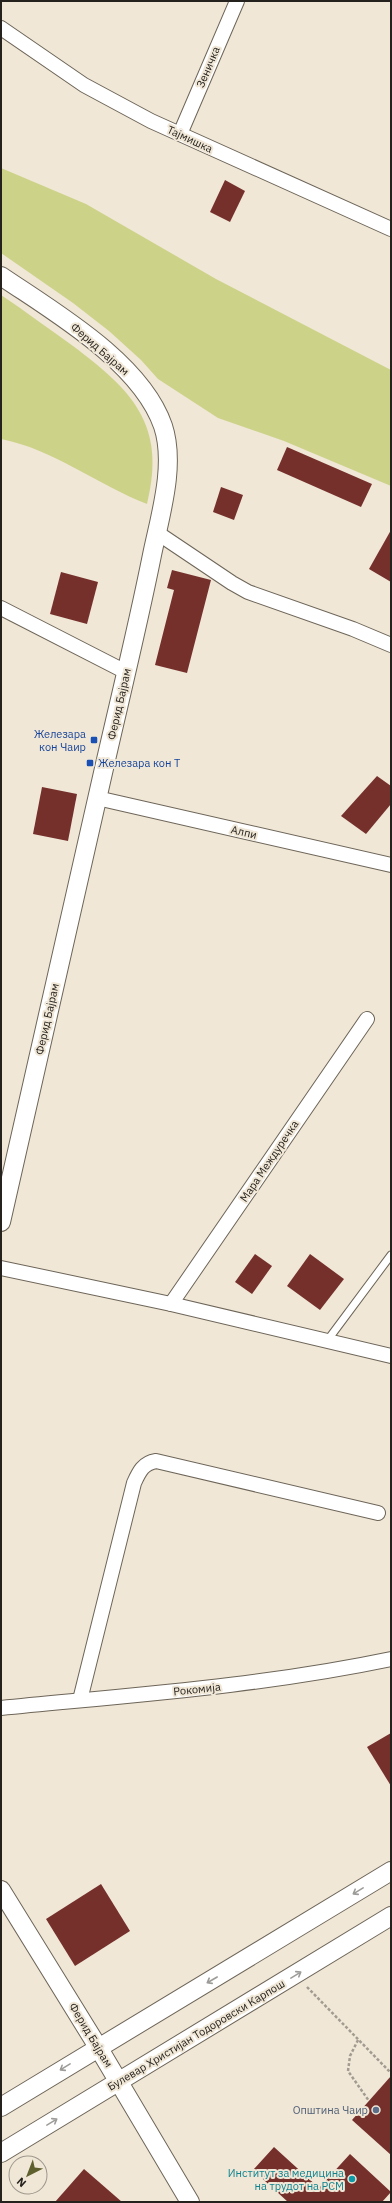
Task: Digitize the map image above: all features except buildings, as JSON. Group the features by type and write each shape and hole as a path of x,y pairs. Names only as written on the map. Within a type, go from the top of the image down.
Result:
{"street":[{"name":"Зеничка","path":"180,134 237,1"},
{"name":"Тајмишка","path":"1,28 84,85 151,121 391,229"},
{"name":"Ферид Бајрам","path":"1,276 74,325 108,353 131,375 156,409 164,428 167,464 165,495 1,1222"},
{"path":"156,532 232,583 248,592 353,629 391,645"},
{"path":"1,608 126,672"},
{"name":"Алпи","path":"97,798 391,865"},
{"name":"Мара Междуречка","path":"171,1304 367,1019"},
{"path":"1,1268 171,1304 391,1356"},
{"path":"80,1700 134,1483 143,1467 149,1462 156,1461 378,1513"},
{"name":"Рокомија","path":"1,1708 243,1684 322,1673 391,1659"},
{"path":"1,2107 98,2046 246,1960 391,1871"},
{"name":"Ферид Бајрам","path":"1,1890 98,2046 190,2202"},
{"name":"Булевар Христијан Тодоровски Карпош","path":"1,2153 391,1916"}],"lane":[{"path":"327,1341 391,1255"}],"path":[{"path":"296,1975 391,2073"},
{"path":"358,2040 350,2056 348,2071 369,2101"}],"green space":[{"path":"1,168 86,204 216,279 391,370 391,486 284,441 218,418 158,379 141,360 109,331 73,303 1,253"},
{"path":"1,295 94,362 128,394 140,412 148,431 152,452 152,476 147,504 57,459 20,444 1,439"}],"place":[{"name":"Железара кон Чаир","path":"94,740"},
{"name":"Железара кон Т","path":"90,763"},
{"name":"Општина Чаир","path":"376,2110"},
{"name":"Институт за медицина на трудот на РСМ","path":"352,2179"}]}
